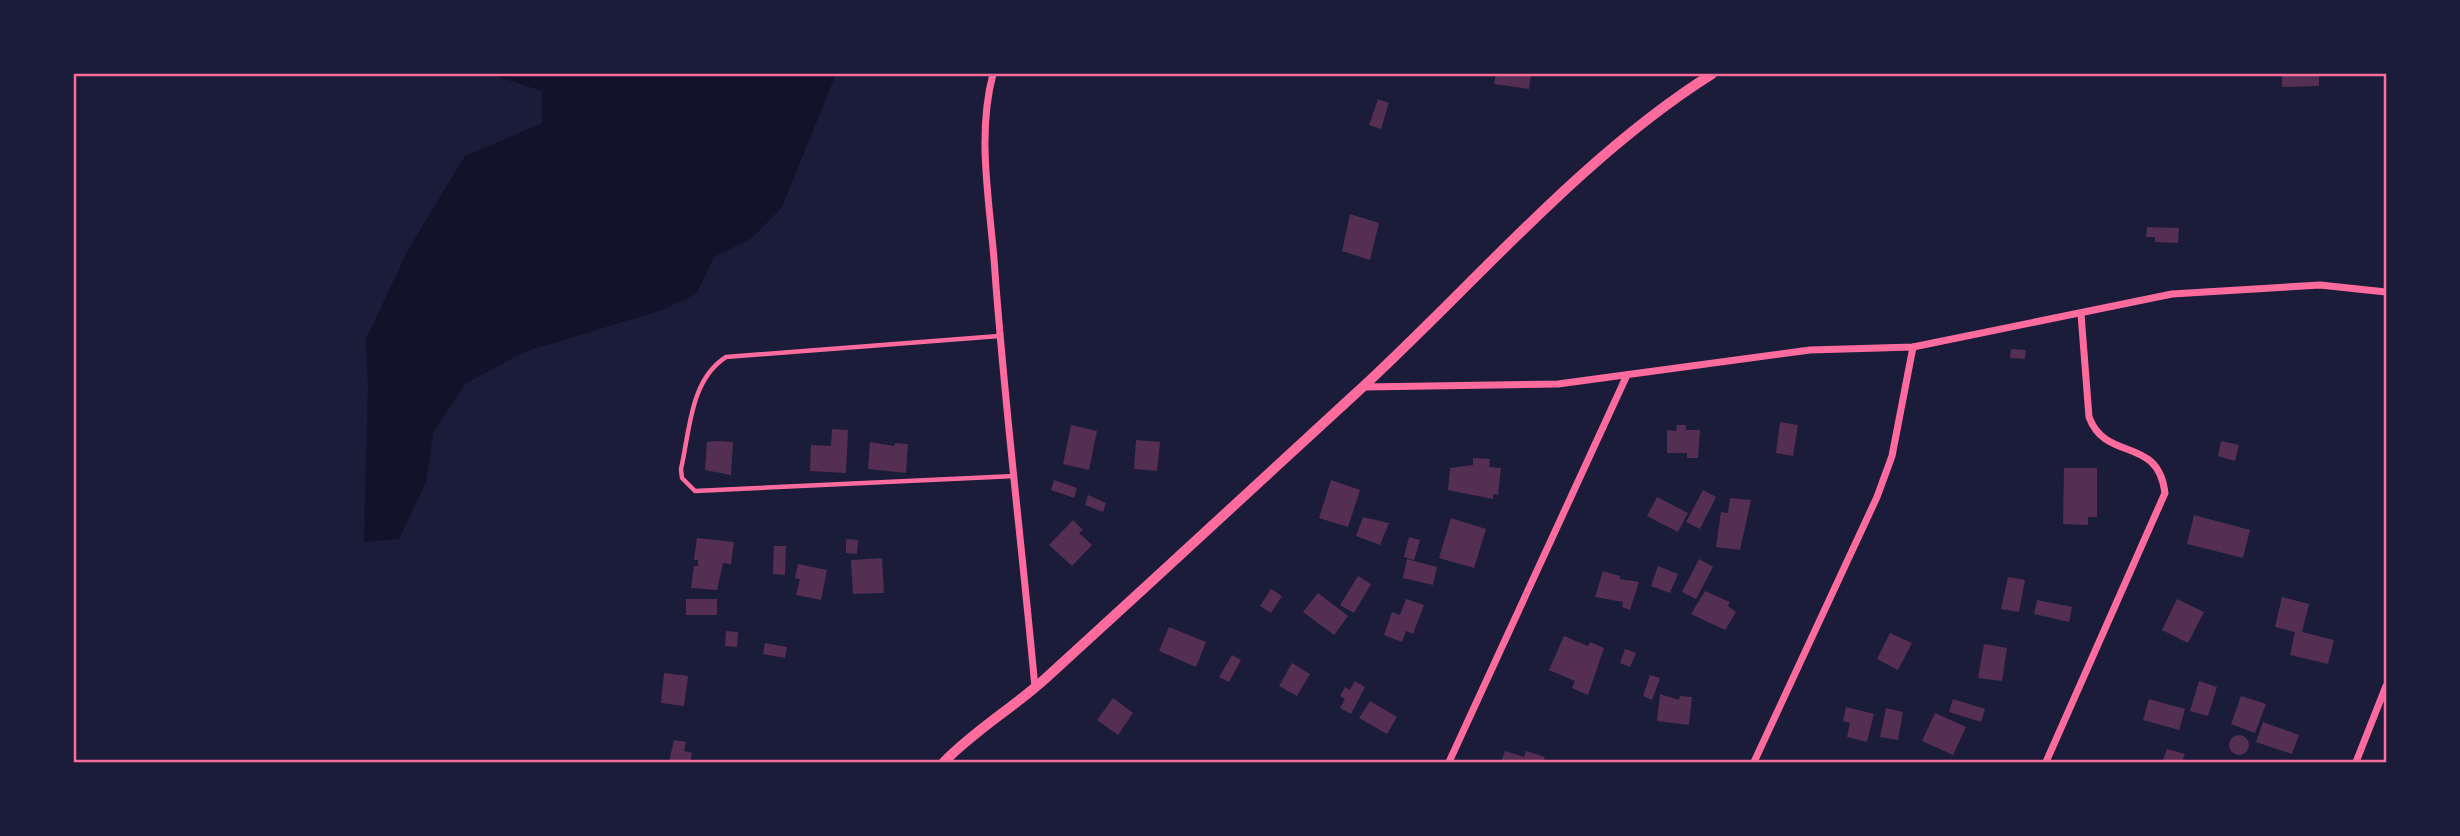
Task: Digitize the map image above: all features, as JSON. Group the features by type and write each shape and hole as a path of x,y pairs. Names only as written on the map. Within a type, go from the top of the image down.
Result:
{"street":[{"path":"993,74 985,125 999,336 1016,476 1035,688"},
{"path":"944,762 963,743 1035,688 1364,387 1619,141 1668,101 1713,74"},
{"path":"1364,387 1558,384 1810,350 1913,347 2172,294 2320,285 2386,292"},
{"path":"2046,762 2165,493 2163,475 2155,463 2103,439 2093,429 2089,417 2081,314"},
{"path":"1754,762 1877,497 1892,456 1913,347"},
{"path":"1449,762 1627,375"},
{"path":"2356,762 2386,689"}],"lane":[{"path":"999,336 726,357 713,365 700,382 681,469 682,478 695,491 1016,476"}],"shaded area":[{"path":"490,74 836,74 782,207 752,238 714,257 696,294 662,310 524,352 465,384 433,433 426,482 399,539 364,542 368,387 366,339 408,250 465,156 542,123 542,91"}],"building":[{"path":"1496,74 1531,74 1529,89 1494,84"},
{"path":"2282,74 2319,74 2319,86 2282,87"},
{"path":"1378,99 1389,103 1381,129 1369,125"},
{"path":"1350,214 1379,223 1370,260 1342,251"},
{"path":"2147,227 2179,228 2178,243 2155,242 2155,237 2146,237"},
{"path":"2011,349 2026,350 2025,359 2010,358"},
{"path":"1780,422 1798,425 1793,456 1776,453"},
{"path":"1071,425 1097,431 1089,470 1063,464"},
{"path":"1677,425 1686,425 1686,430 1700,430 1698,458 1687,458 1687,453 1667,453 1667,430 1676,431"},
{"path":"832,429 848,430 846,473 810,471 811,445 831,446"},
{"path":"1136,440 1160,442 1157,471 1134,469"},
{"path":"2221,441 2239,445 2235,461 2218,456"},
{"path":"707,442 733,442 731,475 705,470"},
{"path":"870,442 894,446 895,443 908,444 906,473 868,469"},
{"path":"1473,458 1490,459 1489,467 1501,468 1498,495 1493,494 1493,499 1448,490 1450,468 1473,465"},
{"path":"2064,468 2097,468 2097,517 2088,517 2088,525 2063,524"},
{"path":"1054,480 1077,488 1074,498 1051,490"},
{"path":"1331,480 1360,490 1348,527 1319,518"},
{"path":"1703,490 1716,497 1700,529 1686,522"},
{"path":"1088,495 1106,503 1103,512 1085,505"},
{"path":"1657,497 1688,513 1678,532 1647,516"},
{"path":"1730,498 1751,500 1740,550 1716,547 1721,512 1728,513"},
{"path":"2194,515 2250,530 2243,558 2187,544"},
{"path":"1363,517 1389,523 1380,545 1356,536"},
{"path":"1451,518 1486,529 1474,568 1439,558"},
{"path":"1073,520 1083,530 1079,533 1092,545 1072,566 1049,545"},
{"path":"1409,537 1420,540 1414,560 1404,557"},
{"path":"697,538 734,542 731,564 723,563 717,590 691,588 694,566 698,566 698,560 694,560"},
{"path":"846,539 858,540 857,554 846,553"},
{"path":"774,546 786,546 785,575 773,574"},
{"path":"882,558 884,593 853,594 851,560"},
{"path":"1407,559 1437,567 1433,585 1403,578"},
{"path":"1699,559 1713,567 1696,599 1682,592"},
{"path":"798,564 827,570 821,600 796,595 800,579 795,578"},
{"path":"1658,566 1678,574 1670,593 1651,586"},
{"path":"1603,571 1620,576 1620,579 1639,582 1630,610 1622,607 1623,602 1595,597"},
{"path":"1358,576 1371,584 1354,613 1340,605"},
{"path":"2008,577 2025,580 2019,612 2001,609"},
{"path":"1271,589 1282,596 1271,613 1260,606"},
{"path":"1705,591 1730,602 1728,606 1736,612 1725,630 1691,614"},
{"path":"1318,593 1348,616 1334,635 1303,612"},
{"path":"2282,597 2309,604 2302,632 2334,640 2328,664 2290,655 2295,632 2275,627"},
{"path":"686,599 717,599 717,615 686,615"},
{"path":"1406,599 1424,605 1413,634 1406,631 1402,642 1384,635 1392,612 1400,615"},
{"path":"2177,599 2204,612 2188,643 2162,630"},
{"path":"2037,600 2072,607 2069,622 2034,614"},
{"path":"1169,627 1206,642 1196,667 1159,651"},
{"path":"726,631 738,632 737,647 725,646"},
{"path":"1890,633 1912,643 1898,670 1877,659"},
{"path":"1564,636 1588,646 1590,642 1604,648 1588,695 1572,688 1575,681 1549,670"},
{"path":"765,643 787,647 785,658 763,654"},
{"path":"1984,644 2007,648 2002,681 1978,678"},
{"path":"1625,649 1636,653 1630,667 1620,663"},
{"path":"1232,655 1241,660 1229,682 1219,677"},
{"path":"1292,663 1310,674 1297,696 1279,686"},
{"path":"664,673 688,676 684,706 661,703"},
{"path":"1650,675 1660,678 1652,700 1643,696"},
{"path":"1355,681 1365,687 1351,714 1340,708 1345,699 1340,696 1345,687 1350,690"},
{"path":"2199,681 2217,687 2208,716 2190,711"},
{"path":"1660,694 1679,700 1680,696 1692,697 1689,725 1657,721"},
{"path":"2241,696 2266,704 2255,733 2231,724"},
{"path":"1113,698 1133,713 1118,735 1097,720"},
{"path":"1953,699 1985,709 1981,722 1949,712"},
{"path":"2149,699 2185,709 2179,730 2143,720"},
{"path":"1370,701 1397,717 1387,734 1359,718"},
{"path":"1846,707 1874,714 1867,742 1847,737 1850,723 1843,721"},
{"path":"1886,708 1903,712 1898,740 1880,737"},
{"path":"1935,713 1966,727 1953,755 1922,741"},
{"path":"2263,722 2299,735 2292,754 2256,742"},
{"path":"2239,735 2246,738 2249,745 2246,752 2239,755 2232,752 2229,745 2232,738"},
{"path":"674,740 686,742 684,751 692,753 690,762 669,762"},
{"path":"2167,749 2185,754 2182,762 2162,762"},
{"path":"1505,751 1524,757 1526,751 1545,757 1543,762 1501,762"}]}
